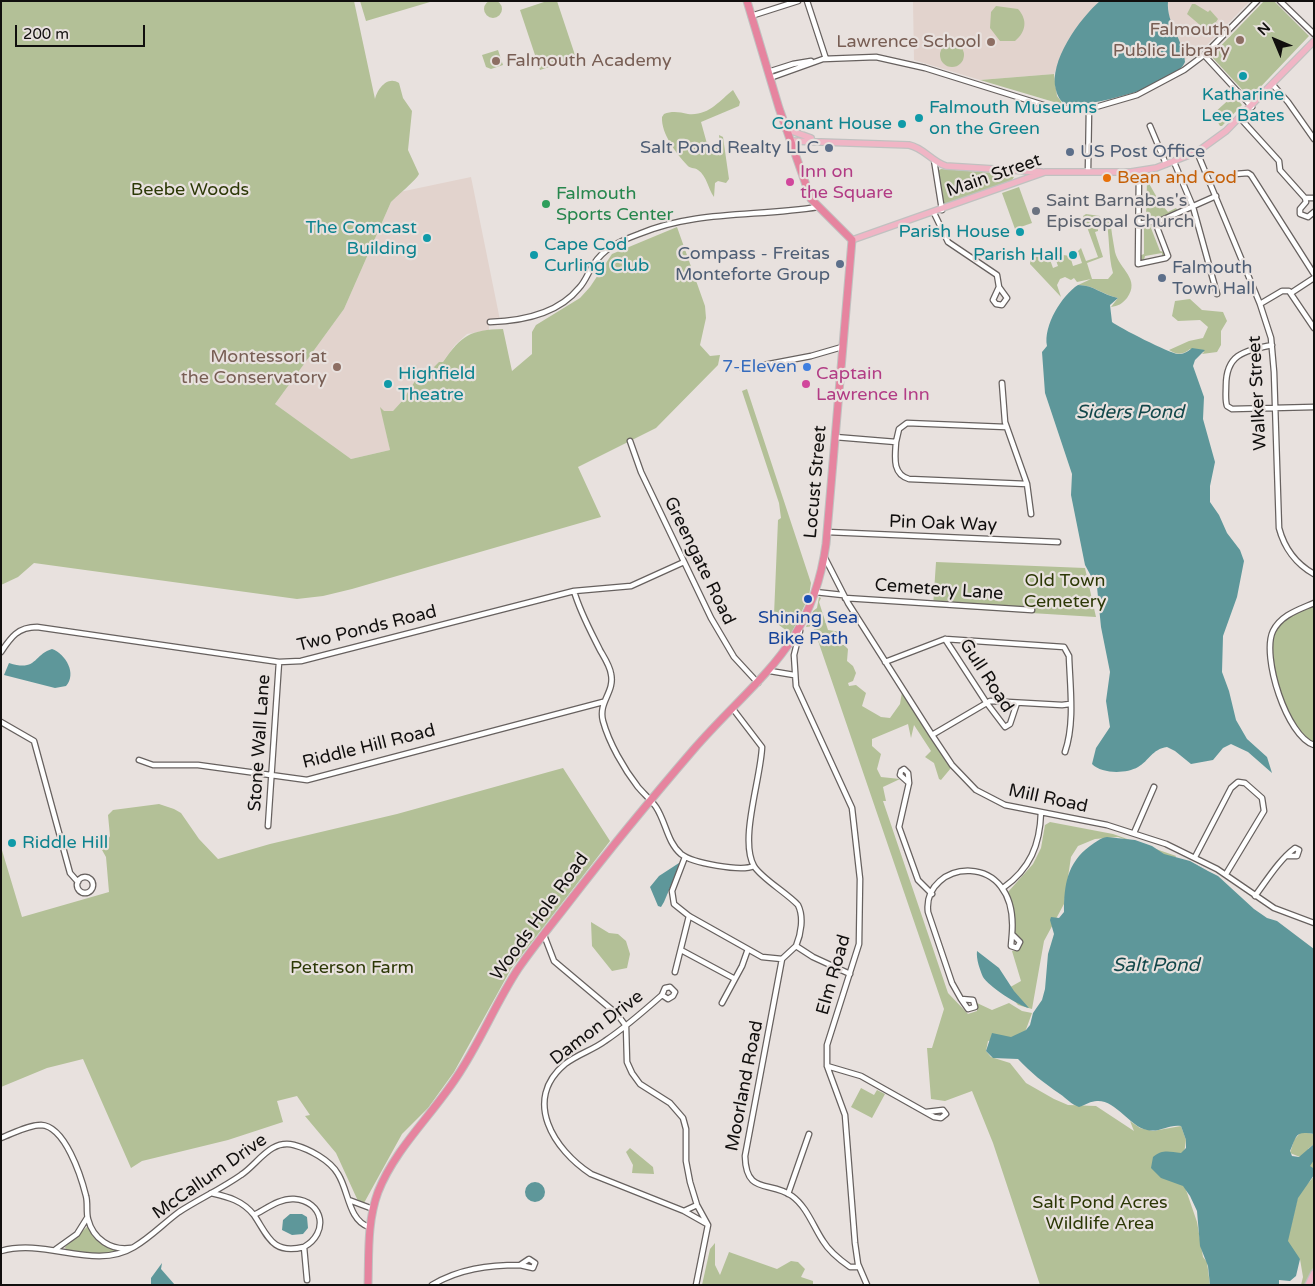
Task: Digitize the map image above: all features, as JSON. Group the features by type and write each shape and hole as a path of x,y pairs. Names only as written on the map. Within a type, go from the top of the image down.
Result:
{"highway":[{"path":"746,1 786,129 811,199 852,240"},
{"name":"Locust Street","path":"809,606 815,592 824,556 827,532 852,240"},
{"name":"Woods Hole Road","path":"368,1285 369,1227 373,1209 390,1167 457,1077 505,989 544,935 695,748 770,671 788,646 809,606"}],"main road":[{"name":"Main Street","path":"852,240 934,213 1045,172 1138,171 1174,162 1197,152 1217,139 1252,107 1314,41"},
{"path":"786,129 820,140"},
{"path":"791,141 820,140 909,145 919,148 934,160 946,166 1045,172"},
{"path":"1008,171 1024,180"},
{"path":"1308,1285 1314,1273"}],"street":[{"path":"751,16 798,1"},
{"path":"807,1 824,59"},
{"path":"769,75 824,59 864,57 902,62 1053,108 1089,109 1115,103 1144,92 1184,70 1204,55 1257,1"},
{"path":"1280,1 1314,34"},
{"path":"1204,55 1252,107"},
{"path":"1273,85 1288,102 1314,139"},
{"path":"1088,171 1089,109"},
{"path":"1240,118 1279,161 1280,170 1305,198 1306,202 1300,209 1300,214 1306,217 1314,212"},
{"path":"1150,126 1166,164"},
{"name":"Walker Street","path":"1197,152 1260,304 1272,345 1279,528 1283,541 1292,555 1314,574"},
{"path":"934,160 942,210"},
{"path":"1174,162 1193,207 1217,294"},
{"path":"1138,171 1137,262 1160,260 1168,256 1155,222"},
{"path":"1235,174 1248,173 1251,175 1314,274"},
{"path":"1138,224 1155,222 1216,196"},
{"path":"1305,198 1314,198"},
{"path":"490,322 530,318 553,307 579,289 596,261 609,247 640,233 681,220 699,217 818,208"},
{"path":"934,213 948,242 996,274 998,287"},
{"path":"1291,293 1314,278"},
{"path":"1260,304 1283,290 1291,293 1314,328"},
{"path":"1272,345 1242,355 1230,364 1226,373 1227,407 1232,409 1314,407"},
{"path":"743,368 811,356 842,347"},
{"path":"1002,383 1006,427 1027,484 1031,514"},
{"path":"1006,427 907,423 898,429 896,442 897,471 900,476 909,479 1027,484"},
{"path":"835,438 896,442"},
{"name":"Greengate Road","path":"630,441 640,472 726,646 744,670 758,684"},
{"name":"Pin Oak Way","path":"827,532 1058,542"},
{"name":"Mill Road","path":"824,556 844,597 955,770 980,793 1006,806 1134,832 1195,857 1226,874 1274,908 1314,924"},
{"name":"Two Ponds Road","path":"1,652 16,633 29,627 37,627 279,662 301,661 574,591 631,586 684,562"},
{"path":"574,591 579,608 611,672 611,688 603,702 601,712 603,722 614,748 638,786 660,814 675,848 685,857 736,868 747,869 754,866"},
{"name":"Cemetery Lane","path":"815,592 844,597 1032,610"},
{"path":"1314,603 1281,620 1272,633 1269,652 1272,670 1284,706 1302,738 1314,745"},
{"name":"Elm Road","path":"803,620 795,650 794,675 802,703 853,814 860,879 861,916 859,944 827,1046 827,1066 845,1116 853,1229 859,1267 867,1285"},
{"path":"885,662 945,639 1058,645 1068,651 1069,740 1065,752"},
{"name":"Gull Road","path":"945,639 1000,723 1006,728 1010,724 1016,702"},
{"name":"Stone Wall Lane","path":"268,826 279,662"},
{"path":"770,671 794,675"},
{"name":"Riddle Hill Road","path":"139,760 153,765 198,765 307,780 603,702"},
{"path":"932,735 986,702 1070,704"},
{"path":"685,857 672,891 674,904 689,916 762,957 782,959 796,946 800,936 800,910 798,905 754,866 748,840 762,747 733,709"},
{"path":"1,722 34,741 70,873 78,882"},
{"path":"1195,857 1230,788 1238,782 1245,783 1262,798 1264,810 1226,874"},
{"path":"909,783 900,827 918,880 932,894"},
{"path":"1134,832 1154,787"},
{"path":"1003,888 1019,875 1031,858 1038,842 1041,812"},
{"path":"1256,896 1286,856"},
{"path":"961,999 952,984 928,912 928,904 932,894 948,876 967,870 988,875 1003,888 1011,912 1012,934"},
{"path":"676,972 689,916"},
{"path":"544,935 554,961 617,1014 626,1026 627,1062 640,1084 670,1103 684,1118 686,1161 697,1205 708,1225 696,1285"},
{"path":"796,946 813,957 850,974"},
{"path":"722,1003 748,949"},
{"path":"681,950 735,979"},
{"name":"Moorland Road","path":"782,959 745,1156 745,1166 752,1181 761,1186 788,1194 806,1212 832,1252 850,1267 859,1267"},
{"name":"Damon Drive","path":"662,995 626,1026 603,1043 574,1058 556,1074 547,1087 544,1098 544,1112 549,1128 561,1148 577,1165 591,1174 684,1211 708,1225"},
{"path":"827,1066 861,1076 926,1112"},
{"path":"1,1138 31,1126 42,1125 55,1130 61,1136 84,1190 87,1218 95,1234 105,1243 119,1248 135,1247"},
{"path":"788,1194 809,1134"},
{"name":"McCallum Drive","path":"1,1251 27,1246 108,1257 124,1253 135,1247 177,1214 245,1172 256,1160 281,1144 300,1147 332,1166 341,1179 359,1222 369,1227"},
{"path":"211,1192 233,1198 243,1204 254,1215 262,1231 275,1245 295,1250 304,1247 318,1236 321,1229 318,1215 310,1205 290,1199 254,1215"},
{"path":"349,1200 373,1209"},
{"path":"684,1211 697,1205"},
{"path":"54,1249 63,1246 78,1234 87,1218"},
{"path":"304,1247 307,1280"},
{"path":"432,1285 451,1275 477,1267 520,1265"}],"shaded area":[{"name":"Lawrence School","path":"913,1 1100,1 1070,38 1054,74 980,80 914,60"},
{"path":"1168,1 1250,1 1201,51 1185,60 1169,20"},
{"path":"471,177 500,320 489,320 489,330 467,334 455,345 431,376 415,381 403,400 393,411 383,411 381,408 390,450 351,459 275,404 344,309 395,193"}],"green space":[{"path":"493,0 499,3 502,9 499,15 493,18 487,15 484,9 487,3"},
{"name":"Beebe Woods","path":"1,1 354,1 375,99 383,85 390,81 395,81 399,83 403,98 412,111 408,150 419,174 391,202 344,309 275,404 351,459 390,450 380,407 384,411 393,411 403,400 415,381 431,376 436,371 434,367 439,362 443,362 462,340 482,331 503,329 512,371 532,354 532,332 536,325 580,298 590,287 612,254 677,227 705,306 706,318 700,345 710,356 720,355 718,365 656,428 578,467 601,517 352,589 323,596 297,599 34,563 18,577 1,585"},
{"path":"360,1 429,1 430,2 366,21"},
{"path":"547,1 557,1 576,58 540,70 520,10"},
{"path":"1264,1 1274,1 1309,36 1250,98 1211,56"},
{"path":"1192,4 1208,12 1210,10 1218,19 1216,22 1221,27 1213,36 1187,14"},
{"path":"996,6 1018,9 1021,13 1024,26 1022,34 1015,41 1000,41 990,28 991,12"},
{"path":"952,43 957,44 963,50 963,60 957,66 952,67 947,66 941,60 940,55 941,50 947,44"},
{"path":"498,50 503,65 491,69 486,67 482,55"},
{"path":"1054,74 1057,96 1064,105 980,80"},
{"path":"733,90 740,102 739,106 701,122 709,151 720,146 719,135 723,137 729,179 726,183 718,181 715,183 714,197 701,173 697,169 688,166 670,143 664,130 662,117 670,112 702,113 713,107"},
{"path":"1234,95 1242,105 1220,126 1213,114"},
{"path":"941,169 1008,174 1014,177 1010,183 946,205 944,204 938,171"},
{"path":"1147,180 1159,201 1170,197 1171,199 1163,206 1168,212 1176,208 1178,211 1162,218 1146,219"},
{"path":"1019,187 1032,223 1015,229 1002,193"},
{"path":"1086,214 1100,216 1103,229 1102,226 1098,227 1098,231 1095,232 1103,257 1087,263 1092,279 1108,279 1113,273 1106,219 1110,217 1115,252 1132,285 1127,298 1116,306 1111,307 1118,298 1084,285 1078,285 1091,279 1077,282 1074,278 1071,280 1065,277 1060,279 1057,285 1061,297 1030,264 1031,256 1039,257 1048,254 1053,268 1058,266 1054,255 1062,253 1063,255 1070,256 1073,266 1082,263 1078,251 1081,248 1086,261 1098,257 1083,216"},
{"path":"1153,225 1151,228 1160,251 1164,252 1164,255 1162,256 1162,253 1145,256 1144,260 1141,260 1139,256 1144,254 1144,227 1141,226"},
{"path":"1190,299 1202,310 1223,312 1227,321 1221,331 1221,345 1217,352 1202,354 1204,352 1190,349 1180,354 1169,350 1189,341 1203,338 1208,327 1200,320 1178,321 1172,316 1175,301"},
{"path":"747,389 811,583 809,596 791,634 779,625 774,615 778,520 781,518 779,503 742,391"},
{"name":"Old Town Cemetery","path":"936,562 1085,568 1096,617 933,607"},
{"name":"Salt Pond Acres Wildlife Area","path":"819,597 821,598 819,602 828,630 843,634 842,638 836,641 838,645 844,645 848,649 847,661 853,666 856,673 853,681 848,683 849,686 856,685 866,693 862,706 881,717 890,718 900,704 902,692 951,768 941,780 939,779 934,763 925,757 931,751 914,725 911,738 908,724 872,739 872,746 881,754 877,769 881,777 900,779 883,787 886,801 883,801 948,993 968,1014 977,1011 977,1003 992,1010 1009,1003 1022,1011 1032,1013 1024,1035 988,1041 986,1051 991,1057 1010,1063 1026,1083 1054,1099 1068,1105 1096,1106 1134,1131 1130,1121 1140,1128 1153,1131 1181,1126 1186,1140 1184,1154 1160,1153 1154,1157 1185,1187 1197,1222 1203,1257 1207,1262 1210,1285 1040,1285 993,1143 972,1091 945,1101 931,1099 927,1048 932,1048 944,1009 813,626 806,627 813,611 817,608"},
{"path":"1314,605 1314,743 1305,737 1296,726 1288,710 1276,674 1273,641 1276,630 1283,621 1292,614"},
{"name":"Peterson Farm","path":"563,768 610,841 511,969 454,1072 428,1108 402,1134 364,1203 358,1201 336,1153 305,1116 310,1115 297,1096 277,1101 283,1122 228,1140 142,1161 131,1168 83,1059 47,1068 1,1087 1,847 22,917 109,892 106,857 102,850 110,836 108,815 113,810 159,804 174,809 181,813 199,839 218,859 270,844 397,814"},
{"path":"1050,822 1113,834 1176,856 1173,862 1136,843 1118,837 1095,839 1078,846 1071,857 1064,904 1044,941 1032,1009 1018,1005 1005,990 1021,981 1012,951 1019,950 1021,944 1014,933 1015,917 1008,892 1033,864 1041,848 1045,825"},
{"path":"591,922 609,933 618,934 626,941 630,954 627,968 612,971 592,946"},
{"path":"861,1088 874,1095 877,1090 885,1094 872,1118 851,1107"},
{"path":"1301,1132 1314,1134 1314,1144 1308,1149 1314,1153 1314,1171 1300,1157 1290,1153 1294,1140"},
{"path":"630,1148 653,1167 654,1174 632,1173 633,1165 626,1152"},
{"path":"1314,1175 1314,1266 1305,1285 1301,1285 1303,1277 1300,1259 1285,1247 1299,1193"},
{"path":"88,1226 94,1235 122,1249 109,1254 66,1250 65,1247"},
{"path":"715,1243 715,1265 720,1275 729,1252 777,1269 791,1261 798,1262 805,1269 801,1277 813,1281 813,1285 702,1285 710,1249"}],"water":[{"path":"1100,1 1168,1 1172,25 1182,46 1185,62 1178,71 1166,79 1134,93 1098,102 1070,106 1059,98 1056,90 1057,67 1061,54 1075,29"},
{"name":"Siders Pond","path":"1078,285 1084,285 1118,298 1110,305 1112,322 1134,334 1173,353 1182,354 1192,348 1205,350 1195,360 1193,366 1204,397 1203,419 1215,462 1210,486 1210,502 1219,515 1227,533 1240,550 1244,561 1237,597 1223,636 1222,672 1236,720 1247,739 1267,757 1272,773 1248,752 1231,744 1223,748 1213,760 1191,764 1167,747 1158,750 1138,767 1127,771 1114,772 1102,770 1092,764 1096,748 1110,727 1106,701 1110,672 1101,627 1097,587 1085,565 1071,495 1072,474 1045,393 1042,352 1047,346 1048,329 1055,312 1060,303"},
{"path":"52,649 62,655 70,670 69,681 66,686 55,688 4,675 9,663 18,665 30,664"},
{"name":"Salt Pond","path":"1107,837 1135,840 1152,846 1164,854 1190,861 1218,876 1254,909 1267,918 1277,921 1314,949 1314,1134 1303,1133 1298,1135 1290,1151 1292,1156 1299,1157 1314,1144 1314,1160 1310,1166 1313,1168 1314,1175 1298,1198 1288,1241 1300,1259 1296,1276 1290,1281 1279,1280 1279,1285 1210,1285 1208,1266 1200,1246 1197,1211 1190,1196 1183,1186 1161,1178 1151,1168 1153,1157 1157,1154 1166,1152 1181,1153 1186,1148 1186,1140 1181,1126 1151,1131 1140,1128 1104,1102 1090,1102 1079,1107 1043,1082 1018,1059 993,1058 986,1051 992,1033 1011,1037 1026,1030 1030,1025 1033,1013 1042,1000 1045,989 1048,954 1054,934 1050,920 1051,917 1059,918 1064,912 1068,875 1082,853 1100,839"},
{"path":"679,863 664,902 661,907 658,906 650,887 659,876"},
{"path":"977,951 999,968 1014,991 1029,1008 1018,1004 986,981 980,968"},
{"path":"535,1182 542,1185 545,1192 542,1199 535,1202 528,1199 525,1192 528,1185"},
{"path":"290,1214 302,1214 307,1217 308,1228 303,1234 292,1235 282,1230 283,1220"},
{"path":"162,1263 161,1269 175,1285 151,1285 151,1278"}],"place":[{"name":"Falmouth Public Library","path":"1240,40"},
{"name":"Lawrence School","path":"991,42"},
{"name":"Falmouth Academy","path":"496,61"},
{"name":"Katharine Lee Bates","path":"1243,76"},
{"name":"Falmouth Museums on the Green","path":"919,118"},
{"name":"Conant House","path":"902,124"},
{"name":"Salt Pond Realty LLC","path":"829,148"},
{"name":"US Post Office","path":"1070,152"},
{"name":"Bean and Cod","path":"1107,178"},
{"name":"Inn on the Square","path":"790,182"},
{"name":"Falmouth Sports Center","path":"546,204"},
{"name":"Saint Barnabas's Episcopal Church","path":"1036,211"},
{"name":"Parish House","path":"1020,232"},
{"name":"The Comcast Building","path":"427,238"},
{"name":"Cape Cod Curling Club","path":"534,255"},
{"name":"Parish Hall","path":"1073,255"},
{"name":"Compass - Freitas Monteforte Group","path":"840,264"},
{"name":"Falmouth Town Hall","path":"1162,278"},
{"name":"Montessori at the Conservatory","path":"337,367"},
{"name":"7-Eleven","path":"807,367"},
{"name":"Highfield Theatre","path":"388,384"},
{"name":"Captain Lawrence Inn","path":"806,384"},
{"name":"Shining Sea Bike Path","path":"808,599"},
{"name":"Riddle Hill","path":"12,843"}]}
